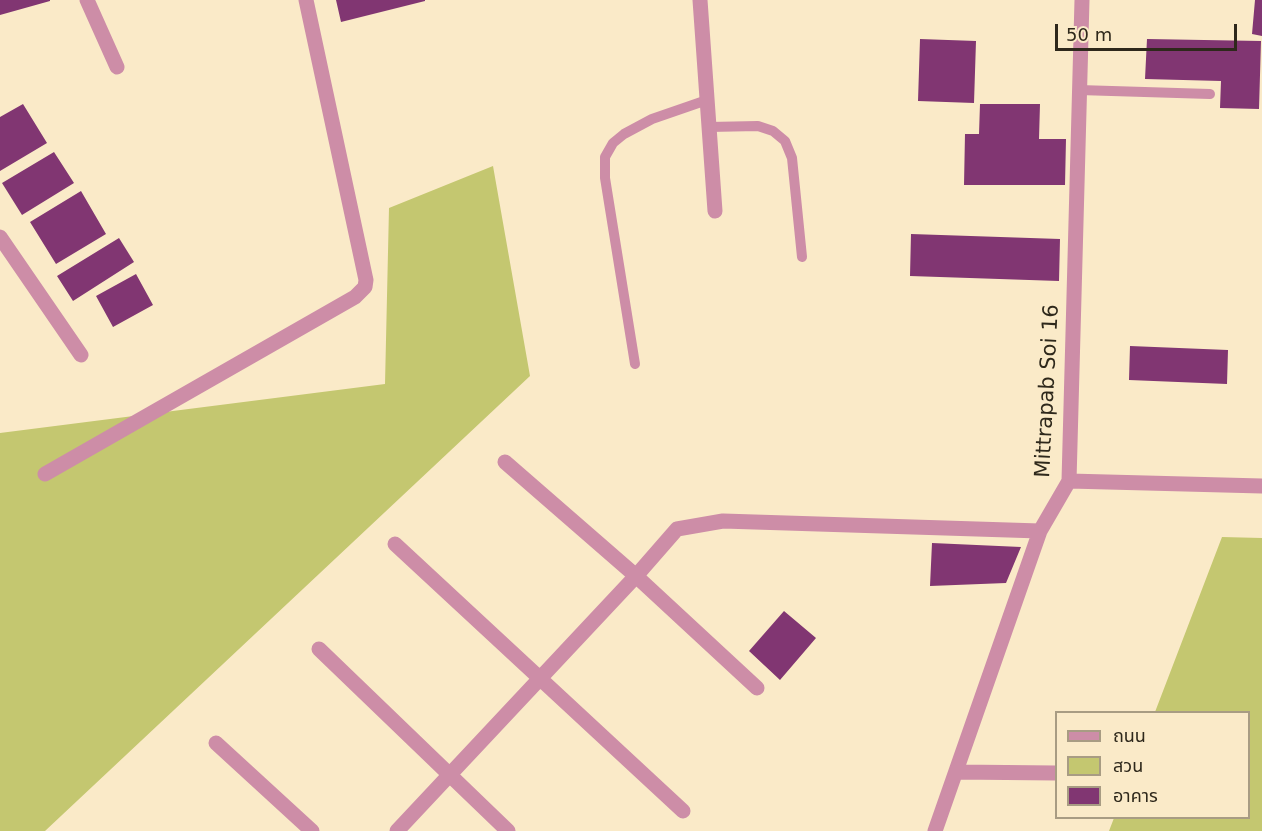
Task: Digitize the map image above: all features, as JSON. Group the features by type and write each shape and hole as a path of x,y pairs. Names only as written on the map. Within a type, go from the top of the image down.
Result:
{"street":[{"path":"87,0 117,67"},
{"path":"45,474 355,297 365,286 366,280 306,0"},
{"path":"700,0 716,211"},
{"name":"Mittrapab Soi 16","path":"935,831 1040,531 1069,482 1082,0"},
{"path":"0,237 81,355"},
{"path":"505,462 636,576 757,688"},
{"path":"1069,482 1262,486"},
{"path":"397,831 636,576 677,529 723,521 1040,531"},
{"path":"395,544 683,811"},
{"path":"319,649 508,831"},
{"path":"216,743 312,831"},
{"path":"956,772 1055,773"}],"lane":[{"path":"1079,90 1210,94"},
{"path":"635,364 605,178 605,157 614,142 624,134 652,119 707,100"},
{"path":"709,127 758,126 773,131 785,141 792,158 802,257"}],"green space":[{"path":"493,166 530,376 45,831 0,831 0,433 385,384 389,208"},
{"path":"1222,537 1262,538 1262,831 1109,831 1114,819 1250,819 1250,711 1155,711"}],"building":[{"path":"0,0 50,0 50,1 0,15"},
{"path":"336,0 425,0 425,1 341,22"},
{"path":"1255,0 1262,0 1262,36 1252,34"},
{"path":"920,39 976,41 974,103 918,101"},
{"path":"1147,39 1261,41 1259,109 1220,108 1221,81 1145,79"},
{"path":"23,104 47,143 0,171 0,117"},
{"path":"980,104 1040,104 1039,139 1066,139 1065,185 964,185 965,134 979,134"},
{"path":"54,152 74,183 22,215 2,183"},
{"path":"81,191 106,234 56,264 30,222"},
{"path":"911,234 1060,239 1059,281 910,276"},
{"path":"119,238 134,262 73,301 57,276"},
{"path":"136,274 153,305 113,327 96,296"},
{"path":"1130,346 1228,350 1227,384 1129,380"},
{"path":"932,543 1021,547 1006,583 930,586"},
{"path":"784,611 816,638 780,680 749,651"}]}
